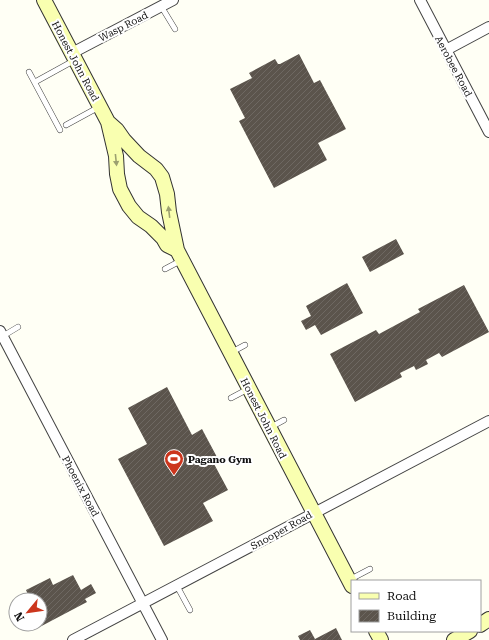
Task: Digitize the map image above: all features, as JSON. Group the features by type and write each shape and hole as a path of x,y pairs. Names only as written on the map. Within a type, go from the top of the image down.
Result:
{"street":[{"name":"Honest John Road","path":"44,0 108,122 116,156 120,189 129,206 138,217 151,226 179,255"},
{"name":"Wasp Road","path":"74,56 173,0"},
{"name":"Aerobee Road","path":"420,0 489,132"},
{"path":"446,50 489,27"},
{"name":"Honest John Road","path":"108,122 134,150 156,169 162,177 167,194 168,212 179,255 350,583"},
{"name":"Phoenix Road","path":"1,333 162,640"},
{"name":"Snooper Road","path":"73,640 489,421"},
{"path":"454,640 468,632"}],"lane":[{"path":"161,6 175,29"},
{"path":"35,82 74,56"},
{"path":"29,72 60,130"},
{"path":"66,125 100,107"},
{"path":"165,269 179,255"},
{"path":"1,333 18,327"},
{"path":"230,353 246,345"},
{"path":"231,398 249,389"},
{"path":"270,428 284,420"},
{"path":"354,580 370,569"},
{"path":"177,586 190,610"}],"building":[{"path":"299,54 314,83 320,80 346,129 318,143 327,160 274,188 239,121 245,118 230,89 252,78 249,73 275,59 278,64 280,64"},
{"path":"396,239 404,254 370,272 362,257"},
{"path":"347,283 363,313 321,335 315,325 306,330 301,321 311,316 306,306"},
{"path":"464,285 489,332 442,357 439,353 426,360 428,364 416,370 414,366 400,373 402,377 355,402 330,354 376,330 379,334 420,312 418,309"},
{"name":"Pagano Gym","path":"167,387 192,435 202,429 218,459 213,462 228,490 203,503 213,521 164,546 118,459 147,444 128,408"},
{"path":"73,575 81,590 91,584 96,593 85,599 87,602 48,623 48,592 27,592 26,590 50,578 53,585"},
{"path":"336,628 342,640 300,640 298,636 310,630 315,639"}],"place":[{"name":"Pagano Gym","path":"174,476"}]}
